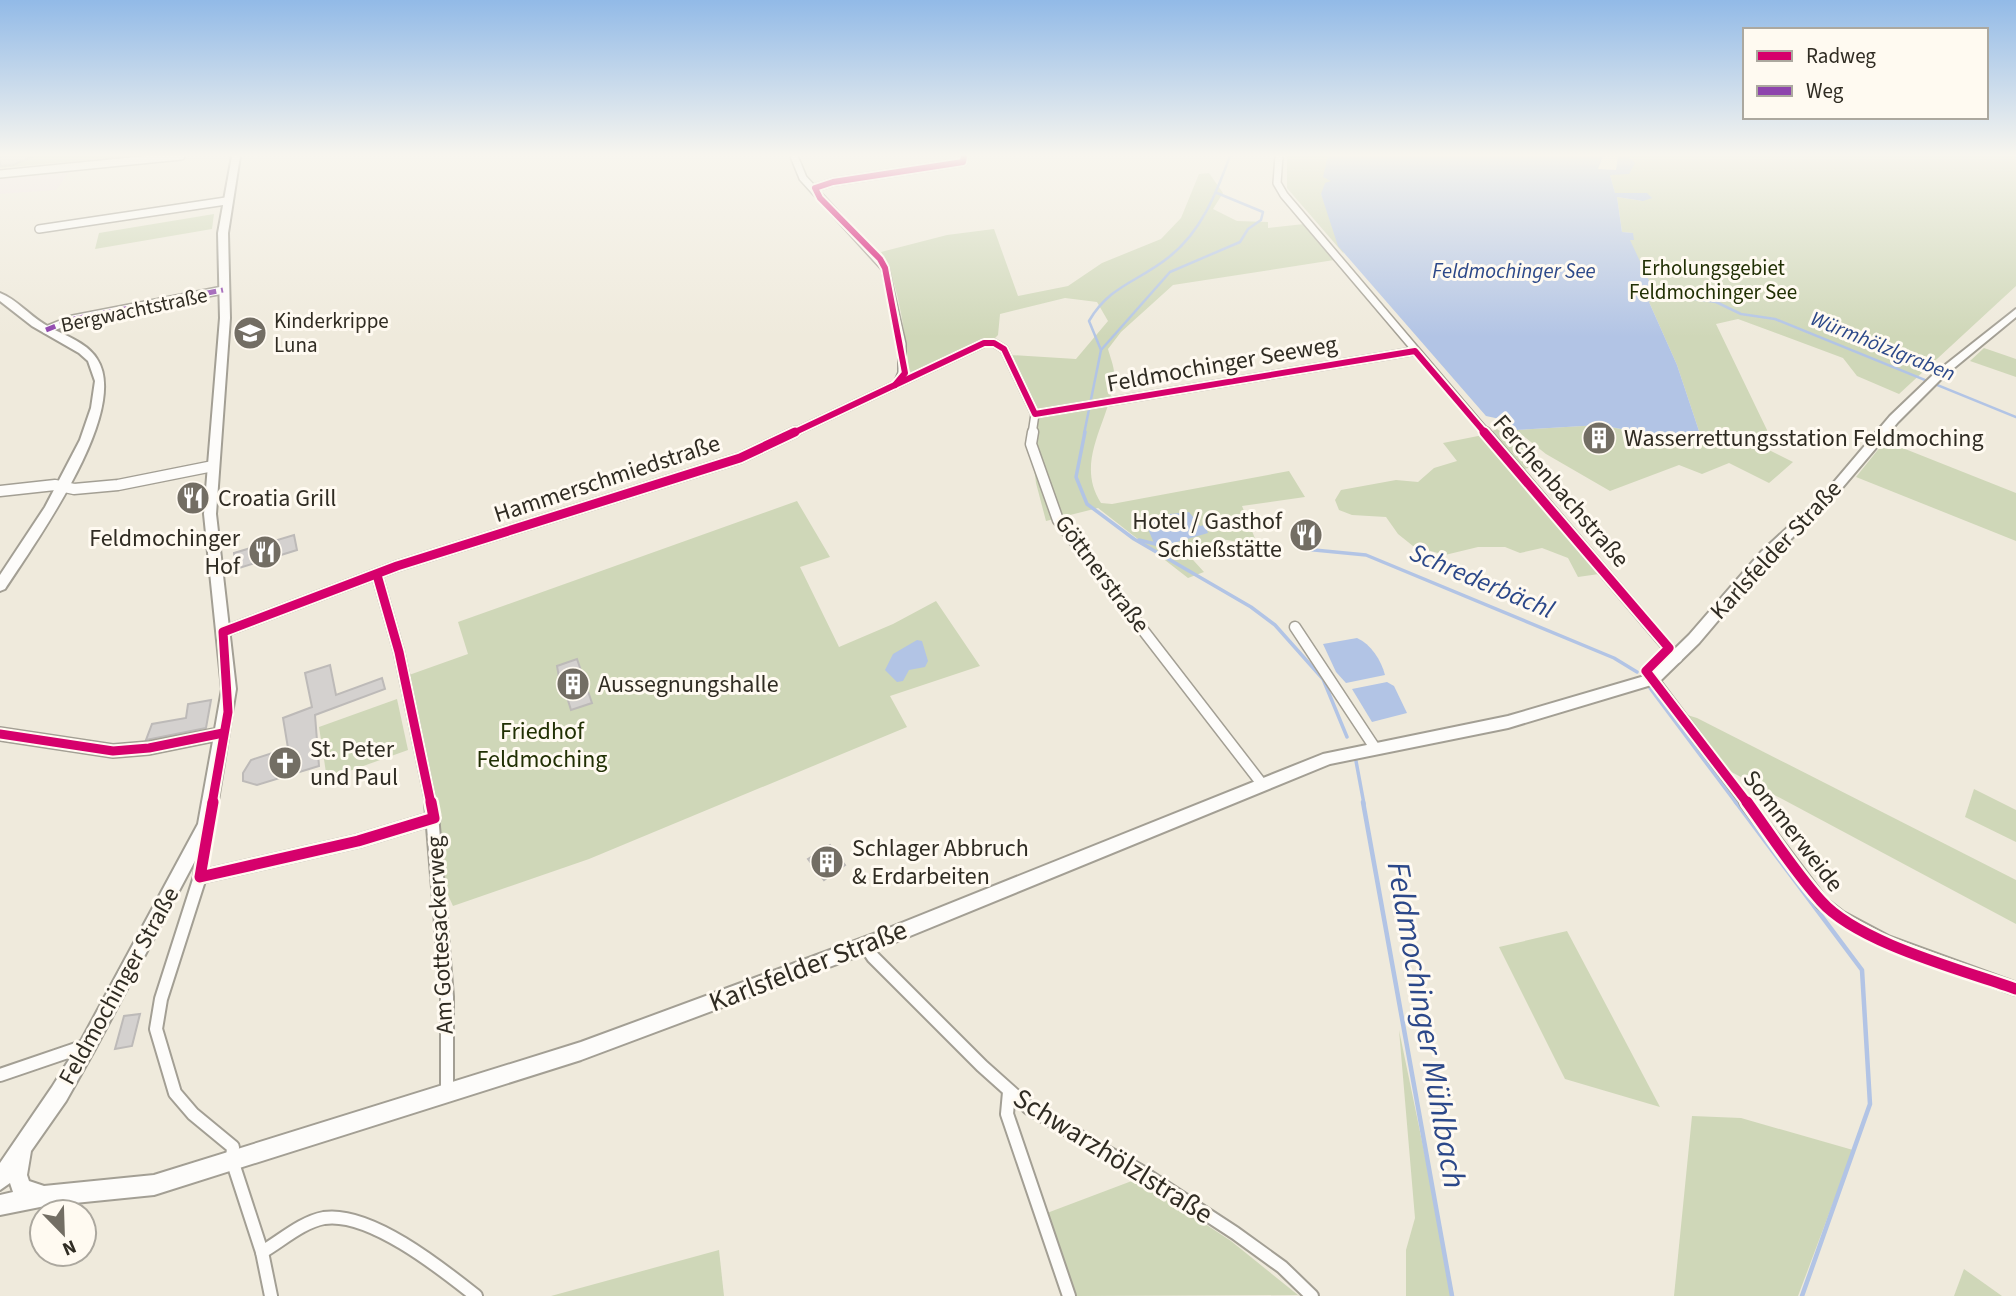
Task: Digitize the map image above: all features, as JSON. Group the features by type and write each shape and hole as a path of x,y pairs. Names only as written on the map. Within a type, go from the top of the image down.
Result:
{"main road":[{"name":"Feldmochinger Straße","path":"0,1180 88,1045 206,825 229,689 210,514 223,351 222,250 225,216"},
{"path":"0,296 46,330 88,355 99,370 95,418 87,441 62,488 0,586"},
{"name":"Karlsfelder Straße","path":"0,1205 46,1196 154,1185 581,1051 865,945 1328,758 1508,722 1654,680 1677,658 1748,573 1827,498 1894,419 1931,382 2016,312"},
{"path":"0,734 113,751 149,748 223,733"},
{"path":"24,1147 17,1175 19,1183 32,1193 46,1196"}],"street":[{"path":"39,229 123,216"},
{"path":"838,216 871,249 884,268 903,352 905,373 895,385"},
{"name":"Ferchenbachstraße","path":"1301,216 1677,658"},
{"name":"Bergwachtstraße","path":"46,330 73,319 223,290"},
{"name":"Hammerschmiedstraße","path":"223,632 377,575 740,458 984,343 994,343"},
{"name":"Göttnerstraße","path":"994,343 1004,349 1035,414 1031,444 1058,520 1262,784"},
{"name":"Feldmochinger Seeweg","path":"1035,414 1415,351"},
{"path":"0,491 55,485 62,488 118,485 213,466"},
{"name":"Am Gottesackerweg","path":"377,575 399,652 434,818 447,997 447,1093"},
{"path":"1295,628 1375,748"},
{"name":"Sommerweide","path":"1654,680 1822,903 1838,918 1871,934 2016,989"},
{"path":"200,877 358,841 434,818"},
{"path":"206,825 200,877 161,999 156,1029 166,1071 175,1093 193,1114 233,1147 232,1160 262,1252 271,1296"},
{"name":"Schwarzhölzlstraße","path":"865,945 873,957 1029,1108 1140,1171 1235,1233 1282,1267 1312,1296"},
{"path":"0,1076 88,1045"},
{"path":"1009,1091 1007,1114 1069,1296"},
{"path":"262,1252 326,1217 342,1219 396,1240 447,1272 476,1296"}],"green space":[{"path":"214,216 212,229 95,249 99,233"},
{"path":"1228,216 1237,221 1268,222 1268,228 1304,224 1334,260 1173,285 1121,332 1108,349 1114,376 1112,392 1096,439 1091,471 1093,487 1101,503 1112,504 1289,471 1305,497 1242,506 1258,546 1222,539 1184,550 1204,572 1188,578 1098,508 1046,521 1036,483 1031,446 1037,414 1010,355 1076,359 1108,321 1097,302 1065,298 1000,314 998,335 991,342 914,374 909,371 897,293 881,252 947,235 994,229 1018,296 1068,286 1102,263 1161,239 1181,218"},
{"path":"1312,216 1330,216 1344,254"},
{"name":"Erholungsgebiet Feldmochinger See","path":"1620,216 2016,216 2016,286 1899,394 1857,376 1843,358 1738,319 1716,324 1767,430 1763,447 1793,462 1769,483 1729,463 1702,474 1679,465 1610,491 1546,454 1516,430 1600,425 1689,442 1699,431 1677,365 1649,302 1654,291 1629,240 1633,233 1622,232"},
{"path":"1984,348 2016,359 2016,377 1970,361"},
{"path":"1497,429 1543,463 1519,471 1606,573 1578,577 1568,558 1542,548 1520,553 1505,547 1478,547 1445,555 1413,546 1398,534 1386,517 1352,515 1339,510 1335,500 1341,490 1396,480 1418,482 1434,468 1457,461 1443,443 1483,435"},
{"path":"1885,441 2016,493 2016,541 1856,477"},
{"name":"Friedhof Feldmoching","path":"797,501 830,557 800,567 839,647 893,624 936,601 980,666 890,696 907,727 589,859 453,906 447,893 438,813 409,675 468,654 458,622"},
{"path":"397,699 408,750 327,779 319,727"},
{"path":"1684,714 1697,718 2016,880 2016,924 1724,768"},
{"path":"1974,789 2016,810 2016,842 1965,817"},
{"path":"1567,931 1660,1107 1565,1079 1499,947"},
{"path":"1399,1030 1454,1296 1406,1296 1406,1250 1415,1218"},
{"path":"1692,1116 1741,1118 1853,1150 1798,1296 1674,1296"},
{"path":"1137,1179 1231,1241 1298,1295 1077,1296 1047,1213"},
{"path":"719,1250 724,1296 551,1296"},
{"path":"1964,1269 2002,1296 1954,1296"}],"water":[{"name":"Feldmochinger See","path":"1328,216 1620,216 1622,232 1633,233 1634,240 1630,240 1654,291 1649,302 1677,365 1699,431 1690,442 1600,425 1516,430 1505,426 1500,419 1486,416 1338,246"},
{"path":"1189,512 1200,526 1205,525 1208,533 1170,544 1154,543 1148,529 1160,515"},
{"path":"1357,638 1375,653 1385,675 1346,683 1336,672 1323,644"},
{"path":"917,640 922,641 928,661 925,667 909,670 903,681 897,682 885,670 893,654"},
{"path":"1387,682 1394,686 1407,713 1372,722 1352,689"}],"building":[{"name":"Feldmochinger Hof","path":"294,535 297,550 236,569 234,553"},
{"name":"Aussegnungshalle","path":"577,659 592,703 571,710 566,694 562,695 557,666"},
{"path":"330,665 336,695 382,678 385,689 315,715 319,766 257,785 243,781 243,773 251,760 288,748 283,718 312,707 305,673"},
{"path":"211,700 206,728 146,740 152,724 186,718 188,704"},
{"name":"Schlager Abbruch & Erdarbeiten","path":"830,845 845,865 824,880 808,859"},
{"path":"140,1014 132,1046 115,1049 124,1016"}],"waterway":[{"name":"Feldmochinger Mühlbach","path":"1101,350 1089,321 1097,309 1115,292 1169,257 1190,236 1203,216"},
{"path":"1101,350 1170,272 1240,242 1248,229 1262,216"},
{"name":"Würmhölzlgraben","path":"1654,293 1716,302 1741,314 1775,319 2016,417"},
{"name":"Feldmochinger Mühlbach","path":"1084,434 1101,350"},
{"name":"Feldmochinger Mühlbach","path":"1085,432 1076,477 1087,504 1134,539 1251,607 1275,625 1323,679 1347,737"},
{"name":"Schrederbächl","path":"1139,540 1176,549"},
{"name":"Schrederbächl","path":"1304,549 1366,555 1614,658 1637,672"},
{"name":"Schrederbächl","path":"1650,688 1737,804"},
{"name":"Feldmochinger Mühlbach","path":"1356,761 1364,804"},
{"name":"Feldmochinger Mühlbach","path":"1363,802 1452,1296"},
{"name":"Schrederbächl","path":"1736,802 1862,970 1870,1104 1802,1296"}],"marked path":[{"path":"46,330 73,319 223,290"}],"cycle path":[{"path":"838,216 880,259 885,268 898,324 905,373 895,385"},
{"path":"377,575 399,652 434,818 358,841 200,877 228,712 229,689 223,632 397,566 740,458 984,343 994,343 1004,349 1035,414 1415,351 1669,648 1652,668 1646,671 1677,708 1822,903 1840,917 1887,942 2016,989"},
{"path":"0,734 113,751 149,748 223,733"}],"place":[{"name":"Kinderkrippe Luna","path":"250,333"},
{"name":"Wasserrettungsstation Feldmoching","path":"1599,438"},
{"name":"Croatia Grill","path":"193,498"},
{"name":"Hotel / Gasthof Schießstätte","path":"1306,535"},
{"name":"Feldmochinger Hof","path":"265,552"},
{"name":"Aussegnungshalle","path":"573,684"},
{"name":"St. Peter und Paul","path":"285,763"},
{"name":"Schlager Abbruch & Erdarbeiten","path":"827,862"}]}
